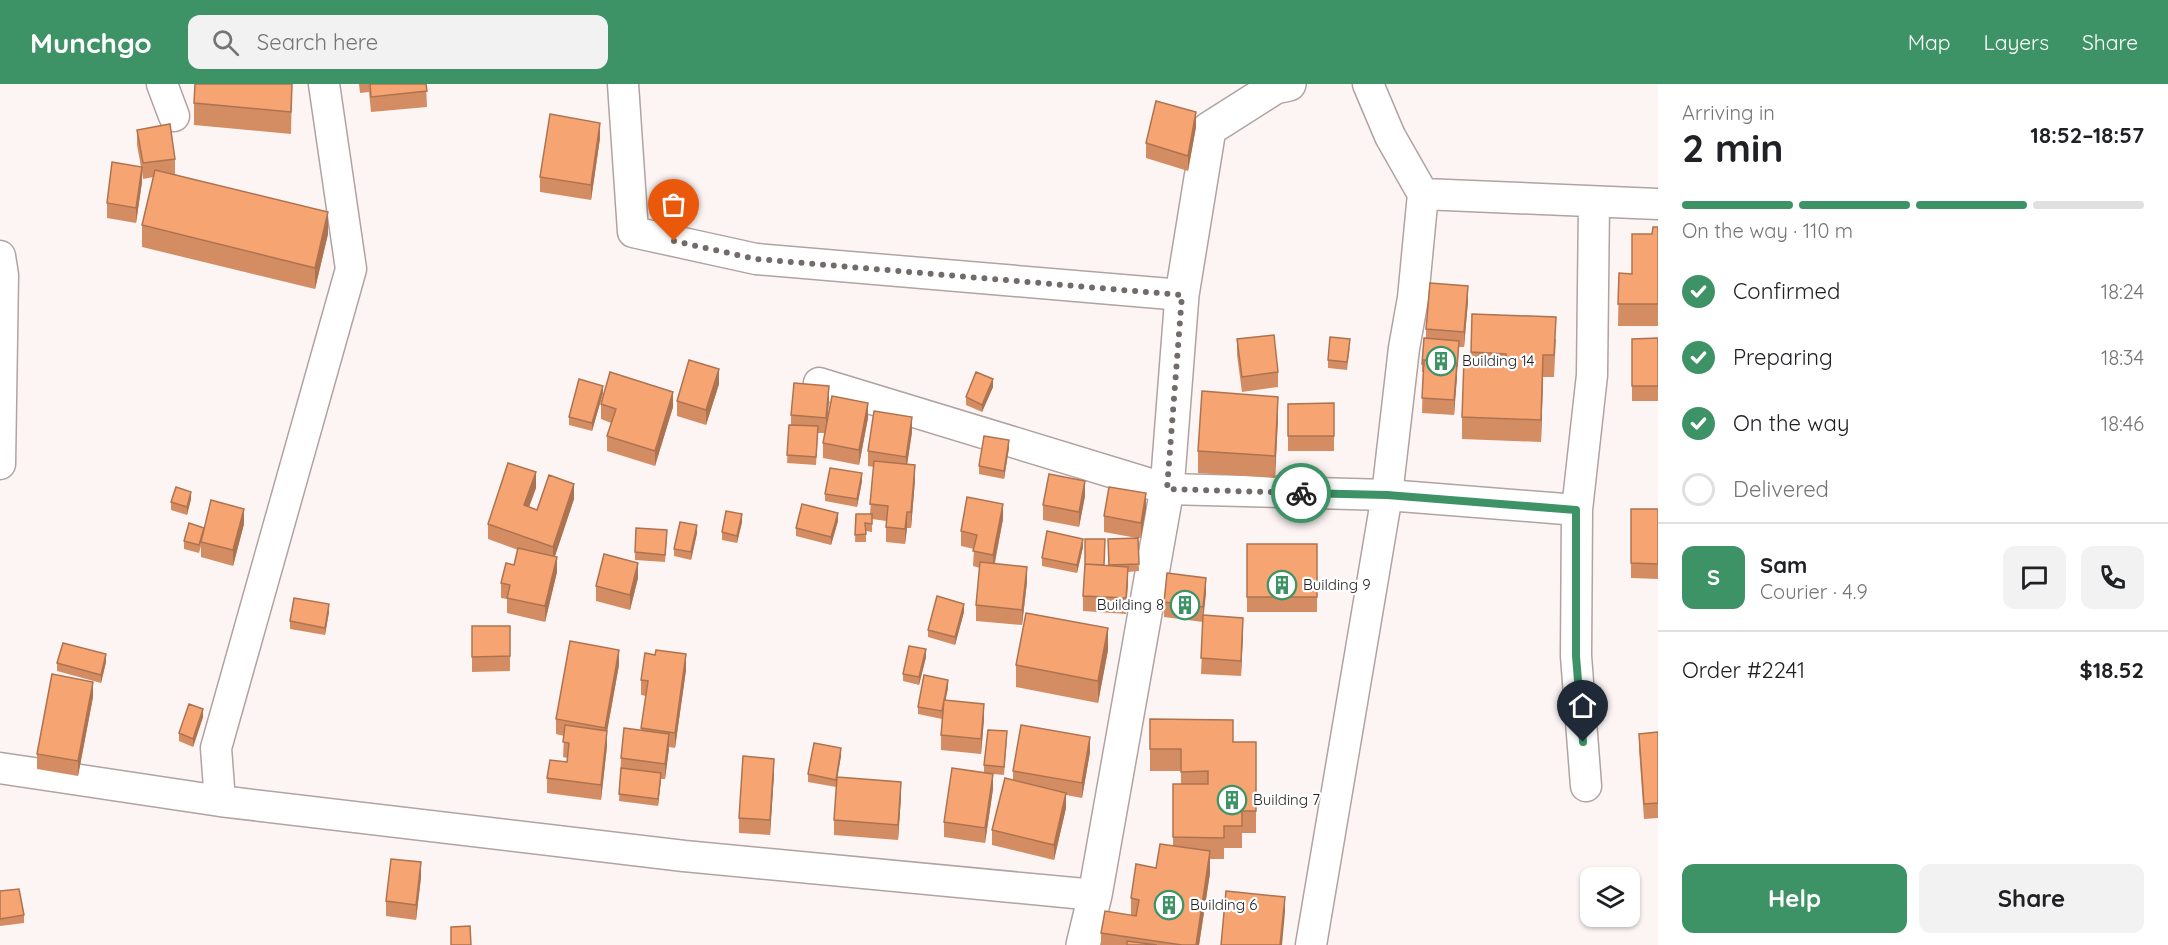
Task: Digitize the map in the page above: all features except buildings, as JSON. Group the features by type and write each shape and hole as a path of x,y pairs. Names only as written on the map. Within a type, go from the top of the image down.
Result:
{"street":[{"path":"162,84 174,116"},
{"path":"220,801 216,748 351,269 324,84"},
{"path":"623,84 633,232 756,259 1182,295"},
{"path":"1083,945 1095,895 1167,489 1182,295 1209,129 1275,87 1289,84"},
{"path":"1311,945 1387,495 1404,348 1413,298 1423,194 1389,136 1368,84"},
{"path":"1423,194 1658,204"},
{"path":"1586,786 1576,656 1576,510 1592,375 1594,203"},
{"path":"0,256 3,274 0,464"},
{"path":"819,382 1167,489 1387,495 1576,510"},
{"path":"0,768 220,801 684,856 1095,895"}],"way so far":[{"path":"674,241 756,259 1182,295 1167,489 1301,493"}],"place":[{"name":"Building 14","path":"1441,361"},
{"name":"Building 9","path":"1282,585"},
{"name":"Building 8","path":"1185,605"},
{"name":"Building 7","path":"1232,800"},
{"name":"Building 6","path":"1169,905"}],"route":[{"path":"1301,493 1387,495 1576,510 1576,656 1583,742"}]}
